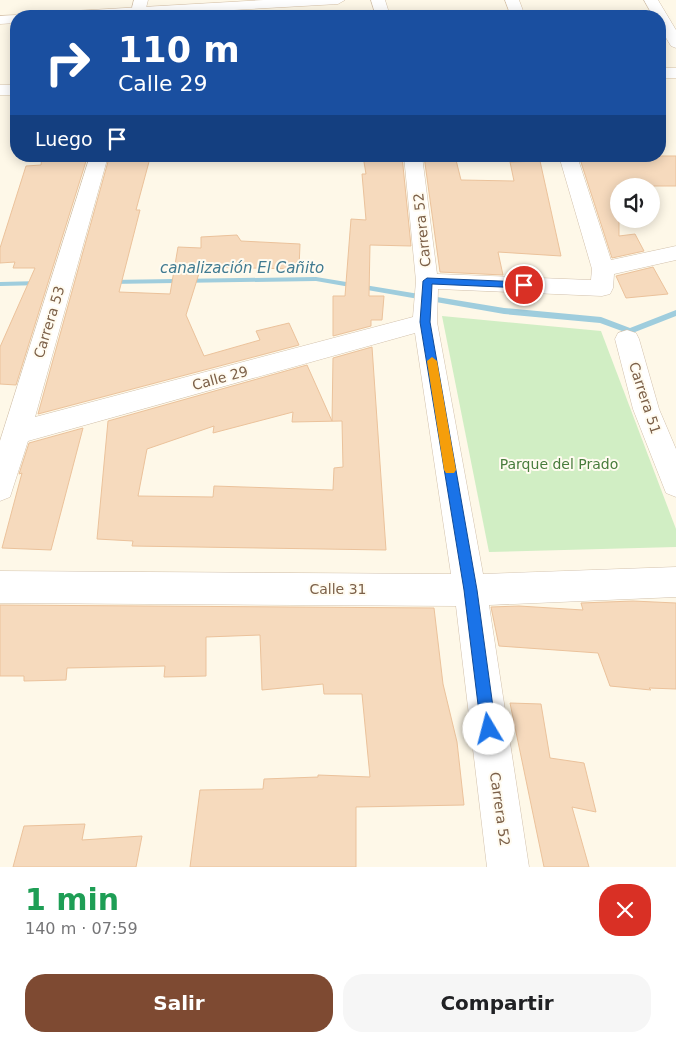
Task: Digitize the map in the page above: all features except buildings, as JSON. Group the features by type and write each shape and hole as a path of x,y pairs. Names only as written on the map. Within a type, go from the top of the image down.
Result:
{"street":[{"path":"139,9 338,0"},
{"path":"666,26 676,43"},
{"name":"Carrera 53","path":"0,488 97,162"},
{"name":"Carrera 52","path":"414,162 426,300 470,590 508,867"},
{"path":"570,162 603,278"},
{"name":"Calle 29","path":"16,433 426,300 603,278 676,253"},
{"name":"Carrera 51","path":"627,339 646,409 676,484"},
{"name":"Calle 31","path":"0,587 470,590 676,582"}],"green space":[{"name":"Parque del Prado","path":"442,316 601,331 676,529 676,547 489,552"}],"waterway":[{"name":"canalización El Cañito","path":"110,282 316,279 504,311 601,320 630,331 676,313"},
{"name":"canalización El Cañito","path":"0,284 40,283"}],"slow traffic":[{"path":"432,361 450,470"}],"route":[{"path":"489,729 470,590 425,322 427,281 524,285"}]}
